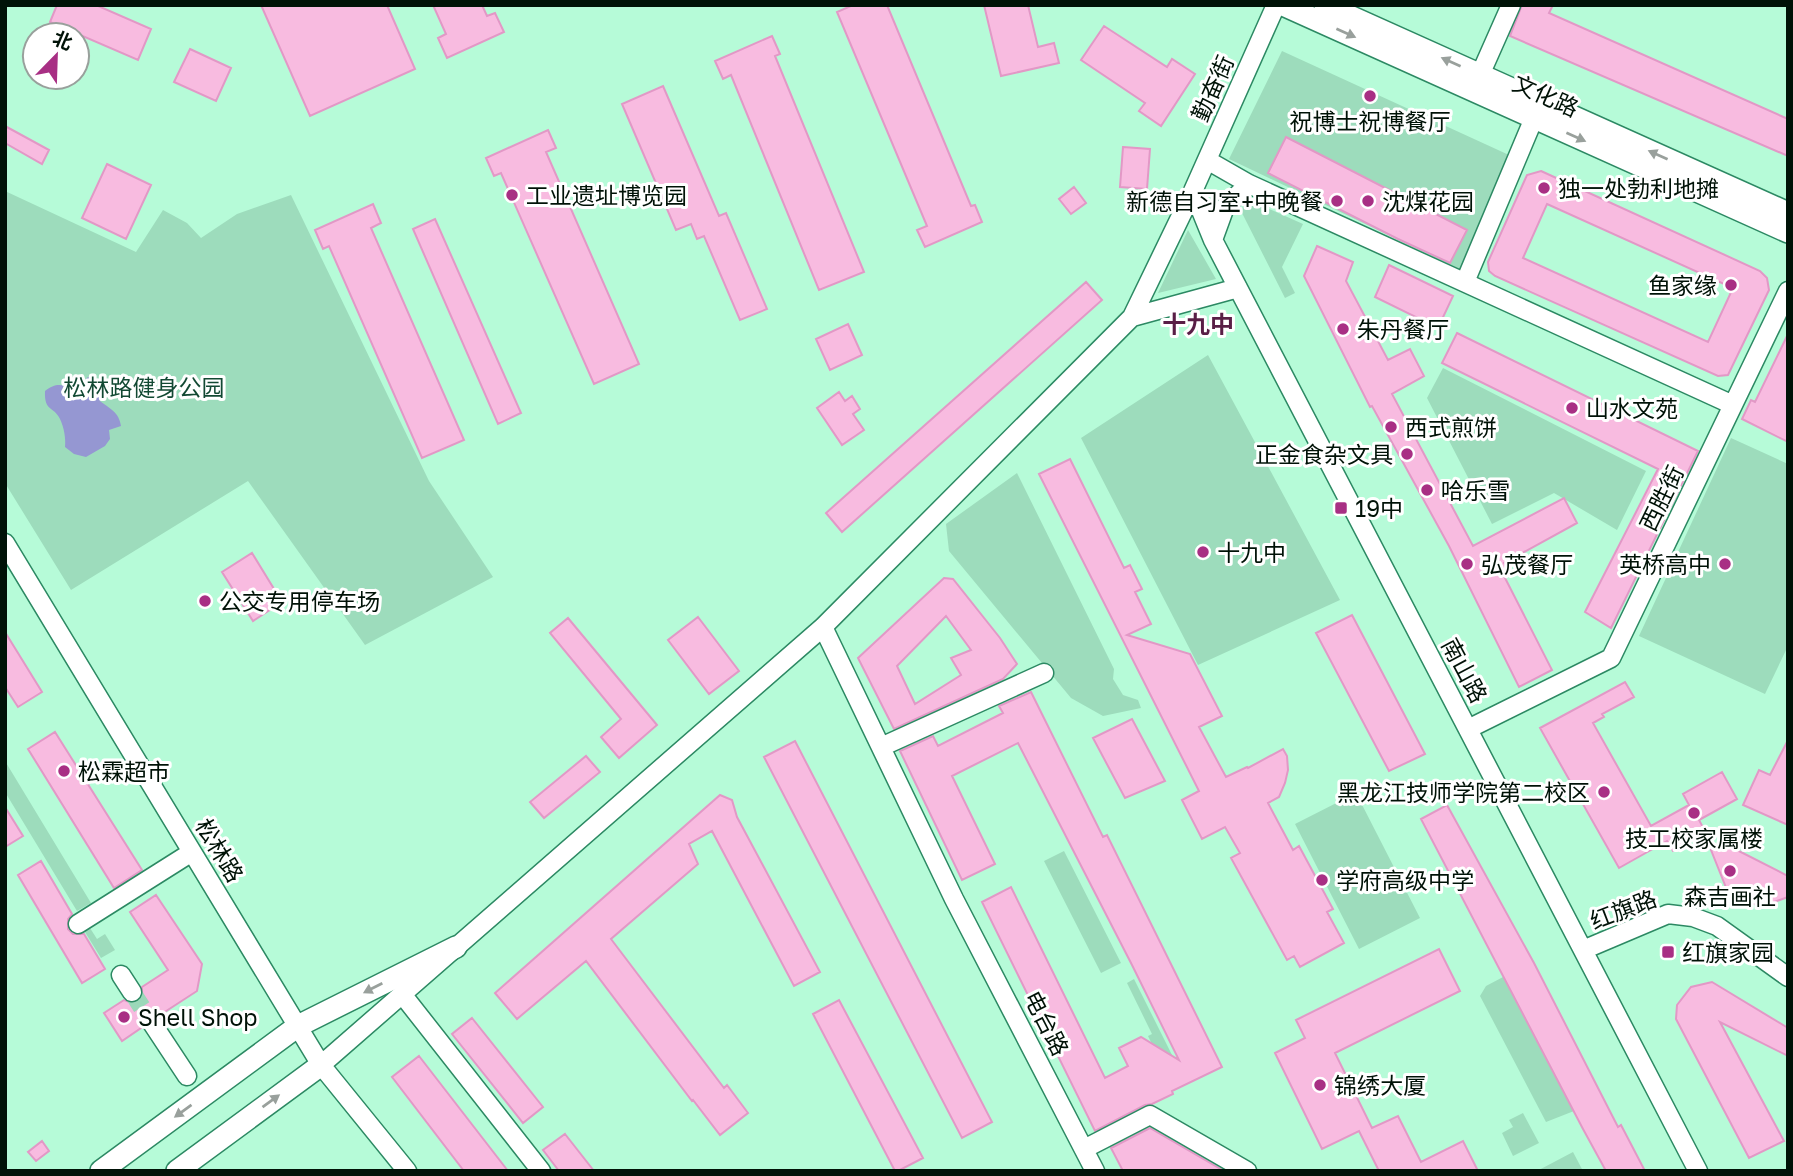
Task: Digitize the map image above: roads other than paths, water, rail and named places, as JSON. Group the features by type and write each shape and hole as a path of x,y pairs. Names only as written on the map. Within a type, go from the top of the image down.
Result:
{"main road":[{"name":"文化路","path":"1283,5 1788,232"},
{"name":"文化路","path":"1325,5 1788,214"},
{"path":"101,1171 298,1026 456,947"},
{"path":"177,1171 321,1065"}],"street":[{"name":"勤奋街","path":"1132,317 1193,191 1276,5"},
{"path":"1480,75 1511,5"},
{"path":"1465,282 1534,118"},
{"path":"1207,160 1249,184 1733,405"},
{"path":"1213,240 1225,208 1249,184"},
{"name":"南山路","path":"1193,191 1213,240 1698,1171"},
{"path":"321,1065 823,627 1132,317 1238,288"},
{"name":"西胜街","path":"1468,729 1611,658 1788,291"},
{"name":"松林路","path":"5,543 321,1065 407,1171"},
{"name":"电台路","path":"823,627 954,899 1096,1171"},
{"path":"881,747 1044,673"},
{"path":"78,924 192,852"},
{"name":"红旗路","path":"1583,950 1668,915 1693,917 1717,926 1788,977"},
{"path":"121,975 132,992"},
{"path":"402,994 541,1171"},
{"path":"150,1020 187,1076"},
{"path":"1084,1149 1150,1115 1247,1171"}],"water":[{"path":"88,377 100,382 100,401 116,414 121,426 109,430 110,439 105,446 86,457 74,454 65,447 61,422 48,406 45,391 58,385 72,388"}],"tunnel":[{"path":"132,992 150,1020"}],"place":[{"name":"祝博士祝博餐厅","path":"1370,96"},
{"name":"独一处勃利地摊","path":"1544,188"},
{"name":"工业遗址博览园","path":"512,195"},
{"name":"新德自习室+中晚餐","path":"1337,201"},
{"name":"沈煤花园","path":"1368,201"},
{"name":"鱼家缘","path":"1731,285"},
{"name":"朱丹餐厅","path":"1343,329"},
{"name":"山水文苑","path":"1572,408"},
{"name":"西式煎饼","path":"1391,427"},
{"name":"正金食杂文具","path":"1407,454"},
{"name":"哈乐雪","path":"1427,490"},
{"name":"19中","path":"1341,508"},
{"name":"十九中","path":"1203,552"},
{"name":"弘茂餐厅","path":"1467,564"},
{"name":"英桥高中","path":"1725,564"},
{"name":"公交专用停车场","path":"205,601"},
{"name":"松霖超市","path":"64,771"},
{"name":"黑龙江技师学院第二校区","path":"1604,792"},
{"name":"技工校家属楼","path":"1694,813"},
{"name":"森吉画社","path":"1730,871"},
{"name":"学府高级中学","path":"1322,880"},
{"name":"红旗家园","path":"1668,952"},
{"name":"Shell Shop","path":"124,1017"},
{"name":"锦绣大厦","path":"1320,1085"}],"district":[{"name":"十九中","path":"1198,323"}],"park label":[{"name":"松林路健身公园","path":"144,387"}]}
